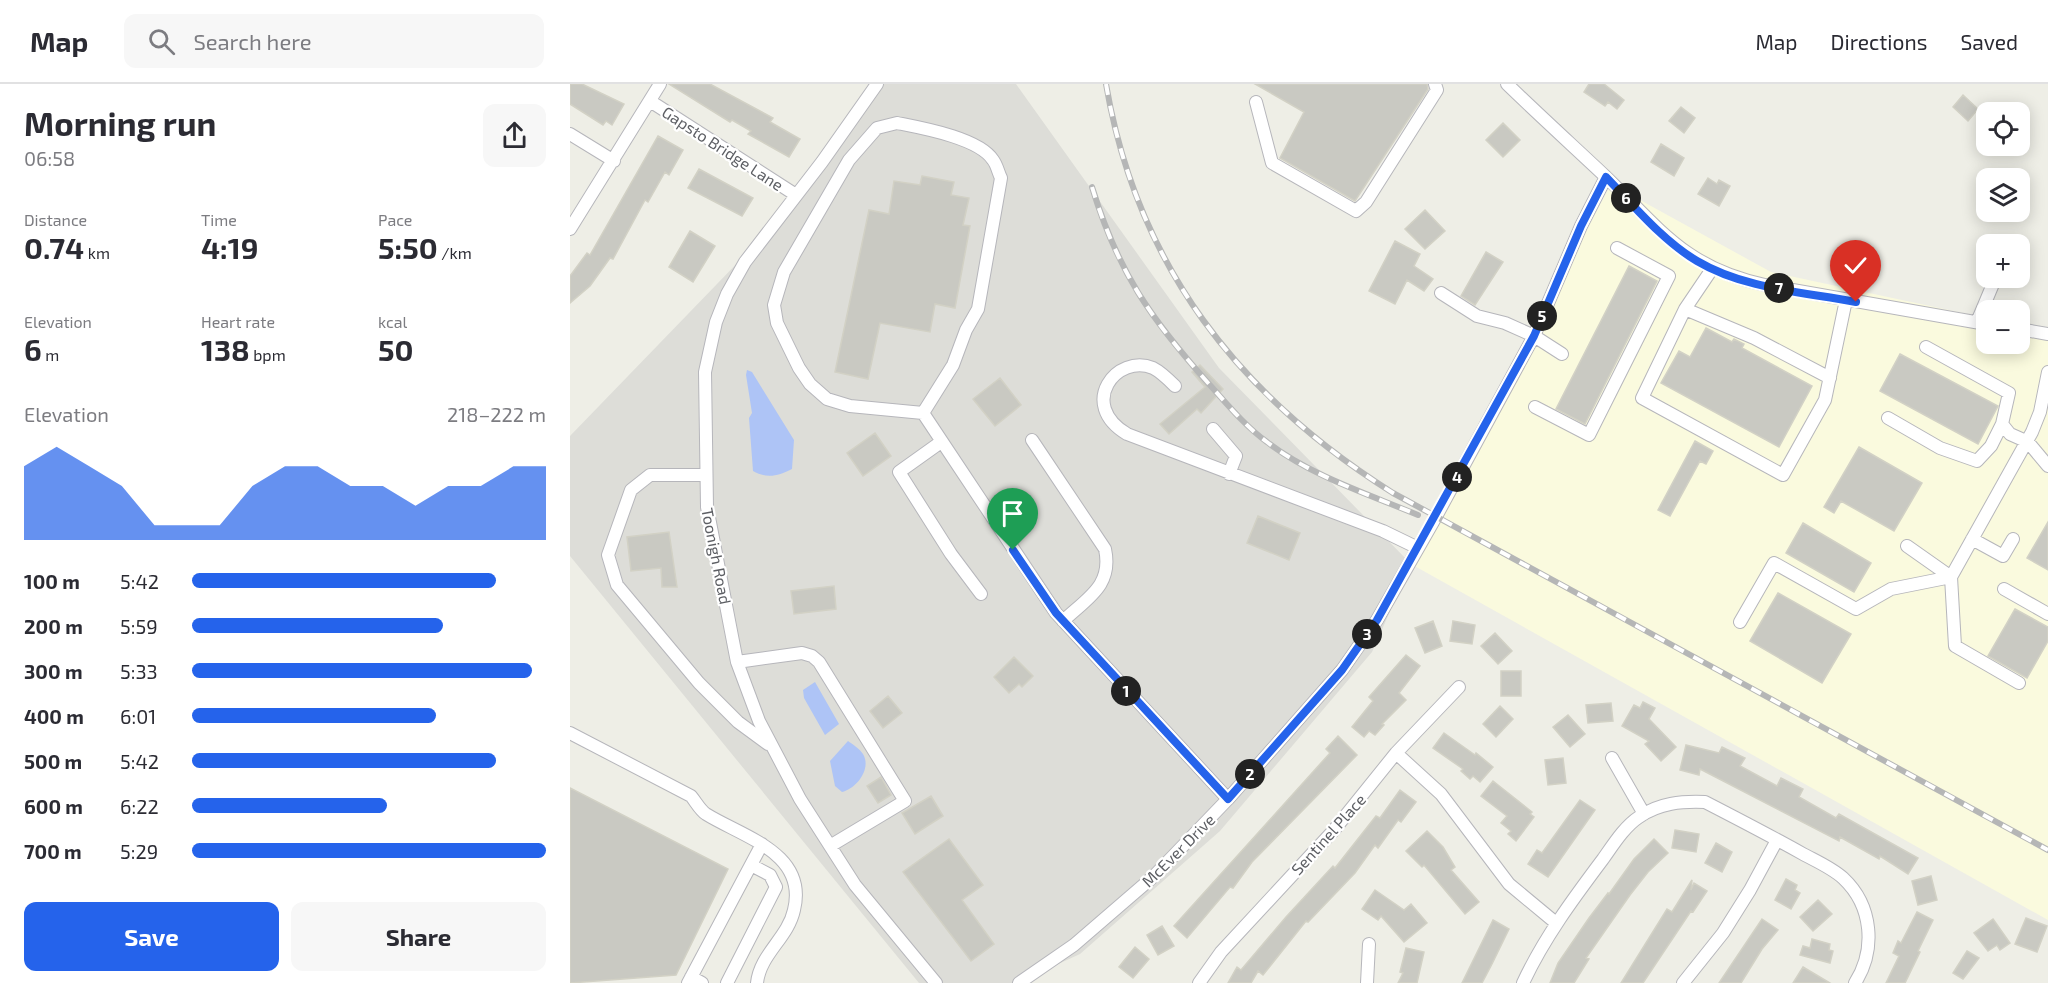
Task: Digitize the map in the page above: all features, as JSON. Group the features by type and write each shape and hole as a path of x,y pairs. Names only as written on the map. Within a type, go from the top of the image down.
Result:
{"street":[{"path":"570,229 660,84"},
{"name":"Toonigh Road","path":"877,84 745,262 727,294 716,321 705,372 706,507 738,662 759,721 800,799 855,885 936,983"},
{"path":"1256,102 1272,163 1356,211 1366,202 1437,90 1435,84"},
{"path":"1507,84 1663,234 1695,260 1712,269 1747,281 1976,322"},
{"name":"Gapsto Bridge Lane","path":"650,101 796,195"},
{"path":"922,414 953,365 966,330 978,309 1001,178 992,158 966,142 937,130 897,123 877,128 849,160 784,272 774,305 784,341 810,384 827,399 850,406 922,414 1063,621 1228,799"},
{"path":"570,134 614,161"},
{"name":"McEver Drive","path":"1019,983 1074,945 1154,876 1228,799 1342,670 1377,620 1534,336 1581,226 1606,177"},
{"path":"1535,407 1589,435 1669,276 1617,248"},
{"path":"1712,269 1685,309 1642,398 1783,475 1825,400 1846,300"},
{"path":"1441,293 1478,316 1505,322 1534,336 1562,354"},
{"path":"1685,309 1754,338 1830,378"},
{"path":"2030,331 2048,334"},
{"path":"1888,418 1940,448 1977,461 1991,446 2002,424 2008,393 1926,347"},
{"path":"1175,386 1152,367 1139,366 1121,370 1109,380 1103,396 1106,416 1114,426 1127,434 1383,531 1418,548"},
{"path":"2019,682 1955,646 1951,577 2028,442 2044,409 2048,372"},
{"path":"2002,424 2010,434 2028,442 2048,466"},
{"path":"1213,429 1236,456 1229,474"},
{"path":"1032,440 1105,549 1108,565 1099,587 1063,621"},
{"path":"941,442 900,472 951,554 981,594"},
{"path":"706,475 650,475 632,490 618,522 608,555 617,585 699,683 738,722 772,746"},
{"path":"1972,539 2003,556 2013,539"},
{"path":"1906,546 1951,577"},
{"path":"1740,622 1774,563 1856,609 1891,589 1951,577"},
{"path":"2004,589 2048,614"},
{"path":"738,662 802,653 812,656 819,662 905,801 830,846"},
{"name":"Sentinel Place","path":"1199,983 1221,952 1334,830 1396,753 1460,687"},
{"path":"570,733 692,796 704,812 778,854 791,873 794,910 764,960 757,983"},
{"path":"1396,753 1441,794 1509,884 1523,898 1556,922"},
{"path":"1612,758 1644,814"},
{"path":"1522,983 1556,922 1620,836 1644,814 1658,807 1684,801 1705,802 1842,876 1863,908 1870,946 1865,967 1855,983"},
{"path":"1683,983 1723,933 1777,840"},
{"path":"694,981 762,844"},
{"path":"727,983 776,887 770,875 751,865"},
{"path":"1367,983 1369,944"}],"shaded area":[{"path":"882,84 1016,84 1219,368 1411,564 1372,652 1220,831 1080,954 1017,983 919,983 570,556 570,436 746,254"},
{"path":"1611,184 1771,272 1976,316 1976,354 2030,354 2030,327 2048,331 2048,920 1411,564"}],"water":[{"path":"747,370 752,372 794,440 792,469 772,476 753,471 749,418 752,413"},
{"path":"815,682 839,724 825,735 804,698 803,690"},
{"path":"848,741 863,754 865,766 857,783 842,792 835,786 830,761"}],"building":[{"path":"570,84 582,84 624,104 612,125 606,121 603,125 570,104"},
{"path":"669,84 710,84 773,118 770,122 800,139 789,157 748,134 751,131 732,120 730,122"},
{"path":"1255,84 1427,84 1428,89 1355,201 1280,158 1304,112"},
{"path":"1589,84 1604,84 1624,100 1617,109 1608,102 1605,106 1584,92"},
{"path":"1963,95 1976,107 1976,111 1968,121 1953,107"},
{"path":"1681,107 1695,118 1684,133 1669,121"},
{"path":"1503,123 1520,140 1503,157 1486,140"},
{"path":"658,136 683,150 669,175 665,172 648,202 645,200 613,259 610,258 590,286 570,303 570,276 587,253 590,255"},
{"path":"1661,144 1684,158 1674,176 1651,162"},
{"path":"699,169 753,198 742,216 688,188"},
{"path":"922,176 954,182 951,195 969,198 963,225 970,226 955,308 935,304 930,332 880,323 868,379 835,372 869,210 889,214 894,181 920,185"},
{"path":"1708,178 1717,184 1719,180 1730,186 1719,206 1698,194"},
{"path":"1425,210 1445,231 1425,249 1405,229"},
{"path":"690,231 715,246 693,282 669,267"},
{"path":"1395,241 1420,254 1414,266 1433,279 1424,291 1407,280 1395,304 1369,291"},
{"path":"1486,252 1503,262 1475,305 1461,296"},
{"path":"1629,266 1657,281 1585,424 1556,409"},
{"path":"1706,328 1732,342 1734,339 1744,344 1742,348 1812,386 1779,447 1661,383 1679,351 1690,357"},
{"path":"1900,354 1998,406 1978,444 1880,391"},
{"path":"1200,365 1223,389 1201,413 1197,409 1169,434 1160,424 1205,387 1192,372"},
{"path":"1000,378 1021,405 995,426 973,399"},
{"path":"875,433 891,456 863,476 847,453"},
{"path":"1695,441 1713,451 1706,464 1700,461 1670,516 1658,510"},
{"path":"1859,447 1922,483 1894,531 1841,501 1834,513 1824,507"},
{"path":"1258,516 1300,533 1289,560 1247,543"},
{"path":"2048,522 2048,570 2027,558"},
{"path":"1803,523 1871,563 1854,592 1786,553"},
{"path":"669,532 677,587 662,587 661,568 631,571 627,537"},
{"path":"834,586 836,609 794,614 791,591"},
{"path":"1778,593 1851,634 1822,683 1750,641"},
{"path":"2015,609 2048,627 2048,641 2027,678 1988,656"},
{"path":"1433,621 1442,646 1425,653 1415,628"},
{"path":"1453,621 1475,625 1472,644 1450,641"},
{"path":"1495,633 1512,651 1498,664 1481,646"},
{"path":"1406,655 1420,666 1399,693 1406,700 1382,724 1384,725 1375,735 1369,731 1364,737 1352,727 1373,701 1369,697"},
{"path":"1014,657 1033,676 1022,687 1019,684 1009,693 994,677"},
{"path":"1501,671 1521,671 1521,696 1501,696"},
{"path":"888,696 902,713 883,728 870,711"},
{"path":"1643,702 1655,708 1649,719 1676,747 1661,761 1645,744 1649,741 1622,726 1634,705 1640,708"},
{"path":"1611,703 1613,721 1588,723 1586,705"},
{"path":"1500,706 1513,719 1496,737 1483,724"},
{"path":"1568,715 1585,734 1570,747 1553,727"},
{"path":"1444,733 1475,755 1476,753 1493,767 1480,782 1473,776 1470,779 1461,771 1463,769 1433,748"},
{"path":"1338,736 1357,755 1252,862 1233,888 1230,887 1187,938 1174,926 1330,753 1326,749"},
{"path":"1686,745 1719,753 1722,747 1745,758 1740,766 1777,786 1781,778 1803,789 1799,797 1836,818 1839,814 1918,858 1908,874 1880,856 1879,859 1840,837 1839,841 1700,769 1699,775 1680,770"},
{"path":"1563,758 1566,783 1548,785 1545,760"},
{"path":"881,777 891,795 878,803 867,786"},
{"path":"1493,781 1532,812 1530,814 1534,817 1516,841 1508,834 1511,831 1501,823 1507,816 1481,796"},
{"path":"570,788 728,869 676,975 570,983"},
{"path":"1400,790 1416,802 1401,822 1398,820 1378,848 1375,845 1355,873 1308,922 1306,921 1263,975 1258,971 1251,983 1228,983 1237,967 1241,970 1333,866 1335,868 1376,816 1380,818"},
{"path":"931,796 943,816 915,834 902,813"},
{"path":"1580,800 1595,810 1548,877 1528,864 1537,850 1542,853"},
{"path":"1675,830 1699,834 1696,852 1672,848"},
{"path":"1427,831 1443,847 1455,867 1451,870 1479,902 1465,914 1424,865 1422,867 1406,851"},
{"path":"949,839 983,885 962,900 994,944 971,961 903,872"},
{"path":"1654,839 1668,853 1648,872 1630,895 1586,958 1589,959 1574,983 1550,983 1558,963 1589,918 1634,859"},
{"path":"1716,843 1732,852 1722,872 1705,863"},
{"path":"1931,876 1937,900 1918,905 1912,881"},
{"path":"1786,879 1797,885 1795,890 1800,893 1791,909 1775,900"},
{"path":"1692,880 1691,890 1694,883 1707,891 1693,912 1691,911 1643,983 1621,983 1667,909 1672,912"},
{"path":"1375,890 1404,910 1411,904 1427,923 1404,942 1381,916 1378,920 1362,909"},
{"path":"1818,900 1832,914 1813,931 1800,917"},
{"path":"1917,912 1933,920 1918,951 1920,952 1905,983 1886,983 1899,956 1893,953 1898,941 1901,943"},
{"path":"2026,918 2047,926 2037,952 2015,944"},
{"path":"1762,919 1778,930 1762,949 1741,983 1719,983"},
{"path":"1993,919 2010,943 2000,950 1997,945 1988,951 1974,933"},
{"path":"1493,920 1509,929 1492,964 1482,983 1462,983"},
{"path":"1162,926 1174,946 1158,955 1147,935"},
{"path":"1812,939 1830,944 1829,950 1833,951 1830,963 1800,955 1803,946 1810,948"},
{"path":"1135,947 1149,959 1133,978 1119,967"},
{"path":"1406,948 1424,952 1417,983 1398,983 1403,973 1400,972"},
{"path":"1967,951 1979,958 1963,979 1953,973"},
{"path":"1803,967 1830,983 1793,983"}],"railway":[{"path":"1106,84 1121,150 1142,211 1170,268 1203,320 1243,369 1288,414 1338,455 1393,493 2048,850"},
{"path":"1092,187 1113,244 1138,293 1169,337 1244,422 1267,442 1302,465 1418,515"}],"route":[{"path":"1013,550 1056,613 1157,725 1228,799 1342,670 1377,620 1534,336 1581,226 1606,177 1663,234 1695,260 1712,269 1738,279 1856,302"}]}
